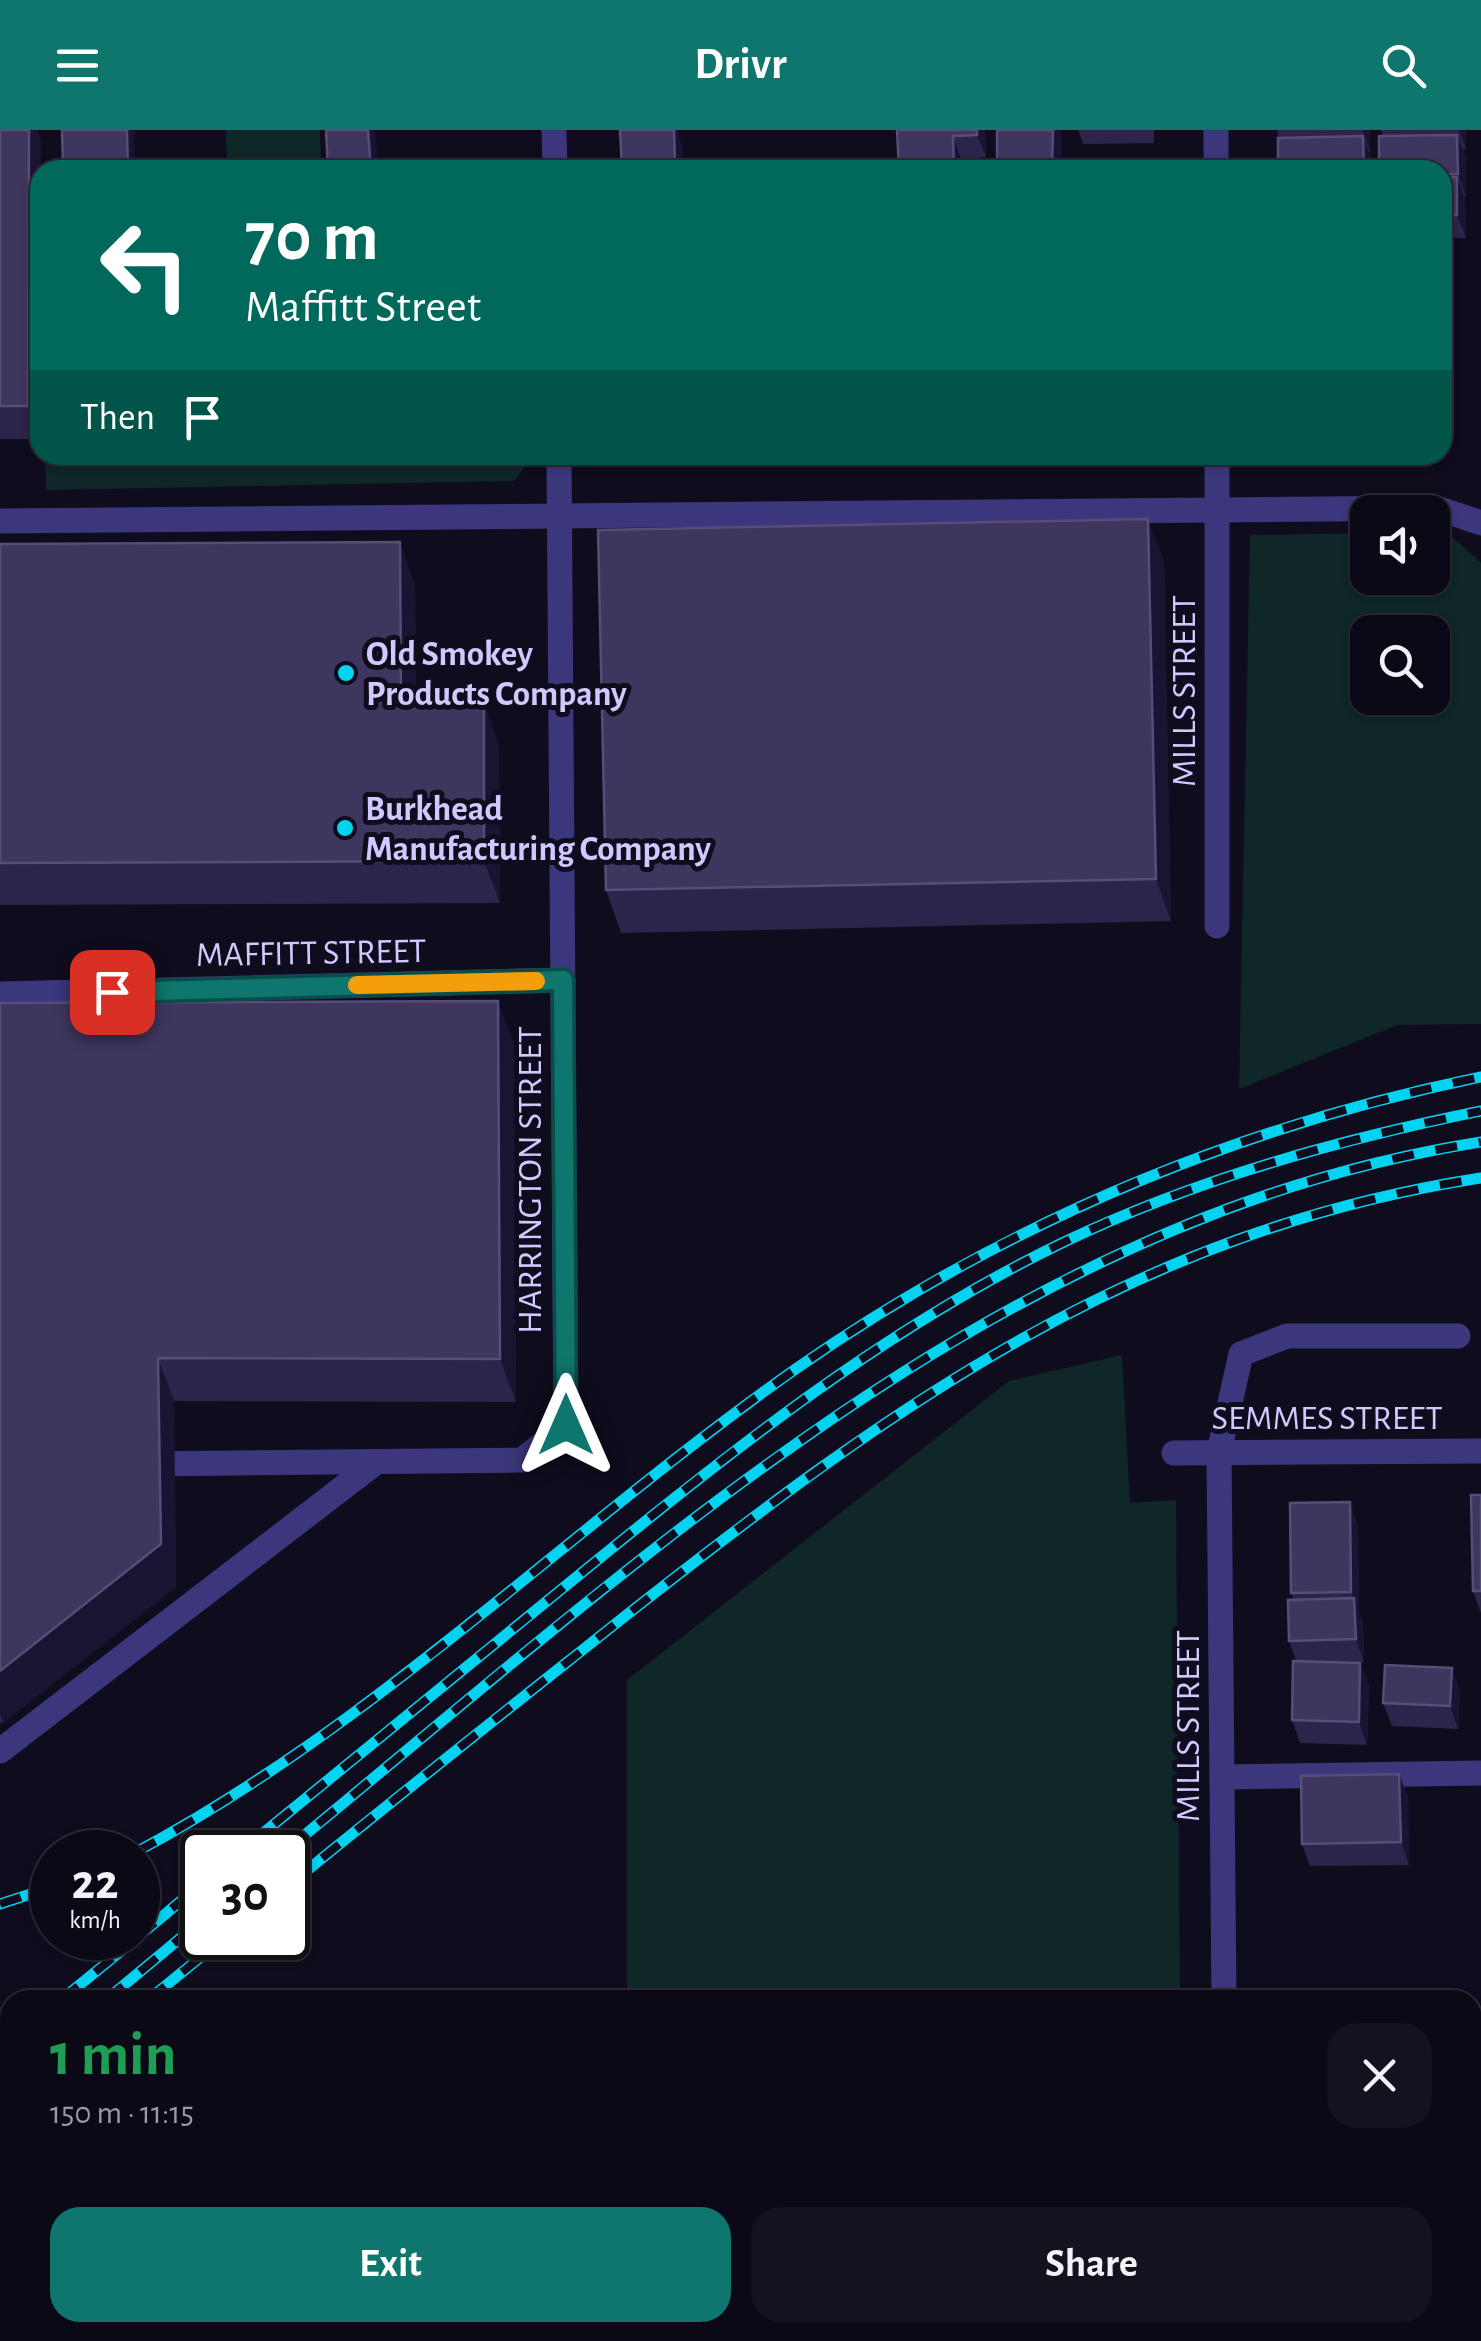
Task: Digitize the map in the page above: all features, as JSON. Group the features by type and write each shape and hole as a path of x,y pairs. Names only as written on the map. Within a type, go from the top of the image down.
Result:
{"street":[{"path":"554,130 555,160"},
{"path":"1216,130 1216,160"},
{"name":"HARRINGTON STREET","path":"375,1463 522,1460 566,1425 559,465"},
{"name":"MILLS STREET","path":"1217,926 1218,465"},
{"path":"0,520 1437,508 1481,523"},
{"name":"MAFFITT STREET","path":"0,994 563,980"},
{"name":"MILLS STREET","path":"1224,1990 1220,1452 1240,1354 1288,1336 1458,1336"},
{"name":"SEMMES STREET","path":"1174,1453 1481,1451"},
{"path":"118,1464 375,1463"},
{"path":"0,1751 375,1463"},
{"path":"1222,1777 1481,1772"}],"green space":[{"path":"226,130 320,130 321,160 227,160"},
{"path":"45,465 526,465 514,481 46,490"},
{"path":"1350,533 1350,595 1450,595 1450,536 1481,563 1481,1024 1397,1025 1239,1089 1250,535"},
{"path":"1122,1355 1130,1503 1176,1500 1180,1990 627,1990 627,1680 1009,1381"}],"building":[{"path":"0,130 29,130 28,406 0,406"},
{"path":"62,130 127,130 128,160 63,160"},
{"path":"326,130 368,130 370,160 328,160"},
{"path":"620,130 674,130 675,160 622,160"},
{"path":"897,130 977,130 977,135 953,136 954,160 898,160"},
{"path":"997,130 1053,130 1052,160 997,160"},
{"path":"1457,135 1458,174 1452,174 1452,160 1379,160 1379,136"},
{"path":"1363,136 1364,160 1278,160 1278,138"},
{"path":"1452,177 1457,177 1457,215 1452,215"},
{"path":"1148,519 1156,879 606,890 598,530"},
{"path":"400,542 401,704 484,703 484,861 0,863 0,544"},
{"path":"498,1001 500,1359 158,1358 161,1544 0,1671 0,1003"},
{"path":"1471,1495 1481,1495 1481,1591 1473,1591"},
{"path":"1350,1502 1351,1592 1291,1593 1290,1503"},
{"path":"1354,1598 1356,1639 1289,1641 1288,1600"},
{"path":"1293,1661 1360,1663 1359,1722 1292,1720"},
{"path":"1385,1665 1452,1668 1450,1706 1383,1703"},
{"path":"1399,1774 1401,1842 1302,1844 1301,1776"}],"railway":[{"path":"160,1838 311,1744 797,1368 957,1269 1124,1187 1210,1153 1389,1098 1481,1077"},
{"path":"267,1830 699,1479 815,1392 936,1312 1064,1242 1165,1199 1321,1149 1481,1111"},
{"path":"310,1831 694,1518 838,1415 987,1322 1143,1243 1307,1182 1481,1142"},
{"path":"310,1868 624,1617 822,1467 921,1399 1023,1338 1128,1285 1238,1239 1356,1203 1481,1178"},
{"path":"0,1904 30,1894"},
{"path":"160,1918 180,1902"},
{"path":"118,1990 180,1938"},
{"path":"73,1990 110,1960"},
{"path":"160,1990 197,1960"}],"slow traffic":[{"path":"357,985 536,981"}],"place":[{"name":"Old Smokey Products Company","path":"346,673"},
{"name":"Burkhead Manufacturing Company","path":"345,828"}],"route":[{"path":"112,992 563,980 566,1425"}]}
